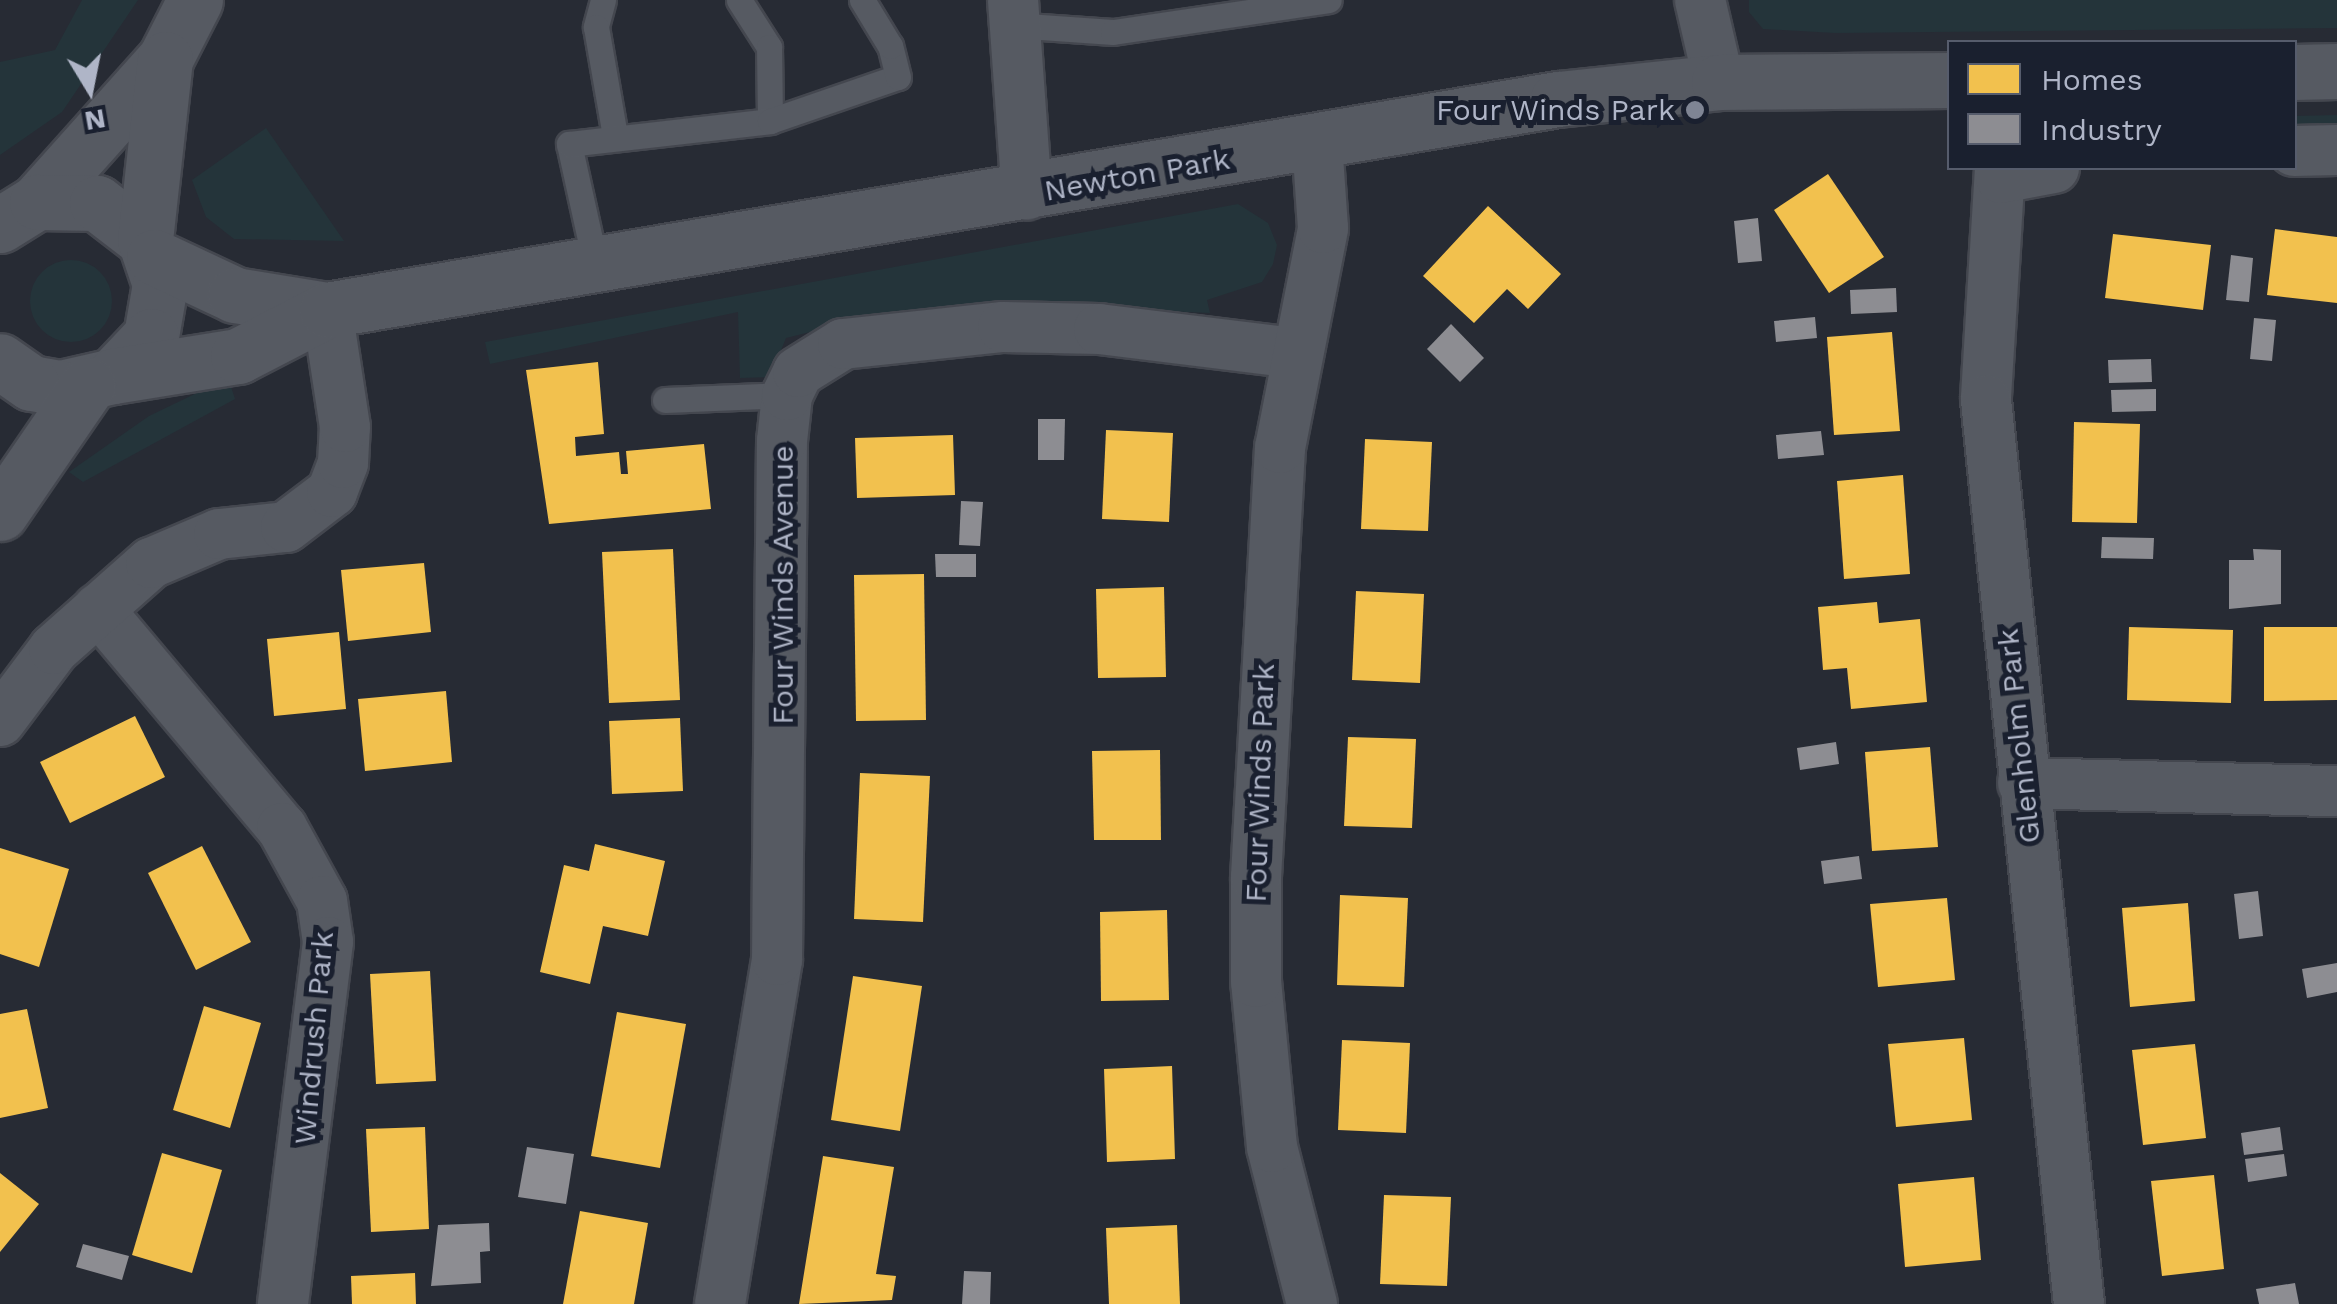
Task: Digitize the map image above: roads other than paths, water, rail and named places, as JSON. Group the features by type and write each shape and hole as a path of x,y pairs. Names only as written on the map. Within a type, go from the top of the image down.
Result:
{"street":[{"path":"12,214 165,59 195,0"},
{"path":"1700,0 1719,82"},
{"path":"1012,13 1026,194"},
{"path":"0,513 101,381 151,336 160,284 150,249 165,59"},
{"path":"2297,72 2337,71"},
{"name":"Newton Park","path":"0,361 32,382 101,381 238,356 327,310 595,262 1026,194 1558,100 1719,82 1947,80"},
{"name":"Four Winds Park","path":"1312,1304 1272,1147 1256,982 1267,586 1294,353 1323,228 1317,142"},
{"path":"2297,151 2337,150"},
{"path":"2000,173 2032,170"},
{"name":"Glenholm Park","path":"2000,173 1986,400 2078,1304"},
{"name":"Newton Park","path":"12,214 98,203 150,249 235,295 327,310"},
{"path":"0,721 54,649 98,609 187,543 286,527 332,492 343,463 345,427 327,310"},
{"path":"787,395 814,357 893,336 1099,329 1294,353"},
{"name":"Four Winds Avenue","path":"720,1304 778,941 787,395"},
{"name":"Windrush Park","path":"98,609 272,815 322,901 328,942 282,1304"},
{"path":"2023,783 2337,791"}],"lane":[{"path":"603,0 596,27 615,136"},
{"path":"740,0 769,47 770,120"},
{"path":"595,262 569,144 770,120 898,76 890,46 862,0"},
{"path":"1012,13 1113,32 1329,0"},
{"path":"665,400 787,395"}],"place":[{"name":"Four Winds Park","path":"1695,110"}]}
